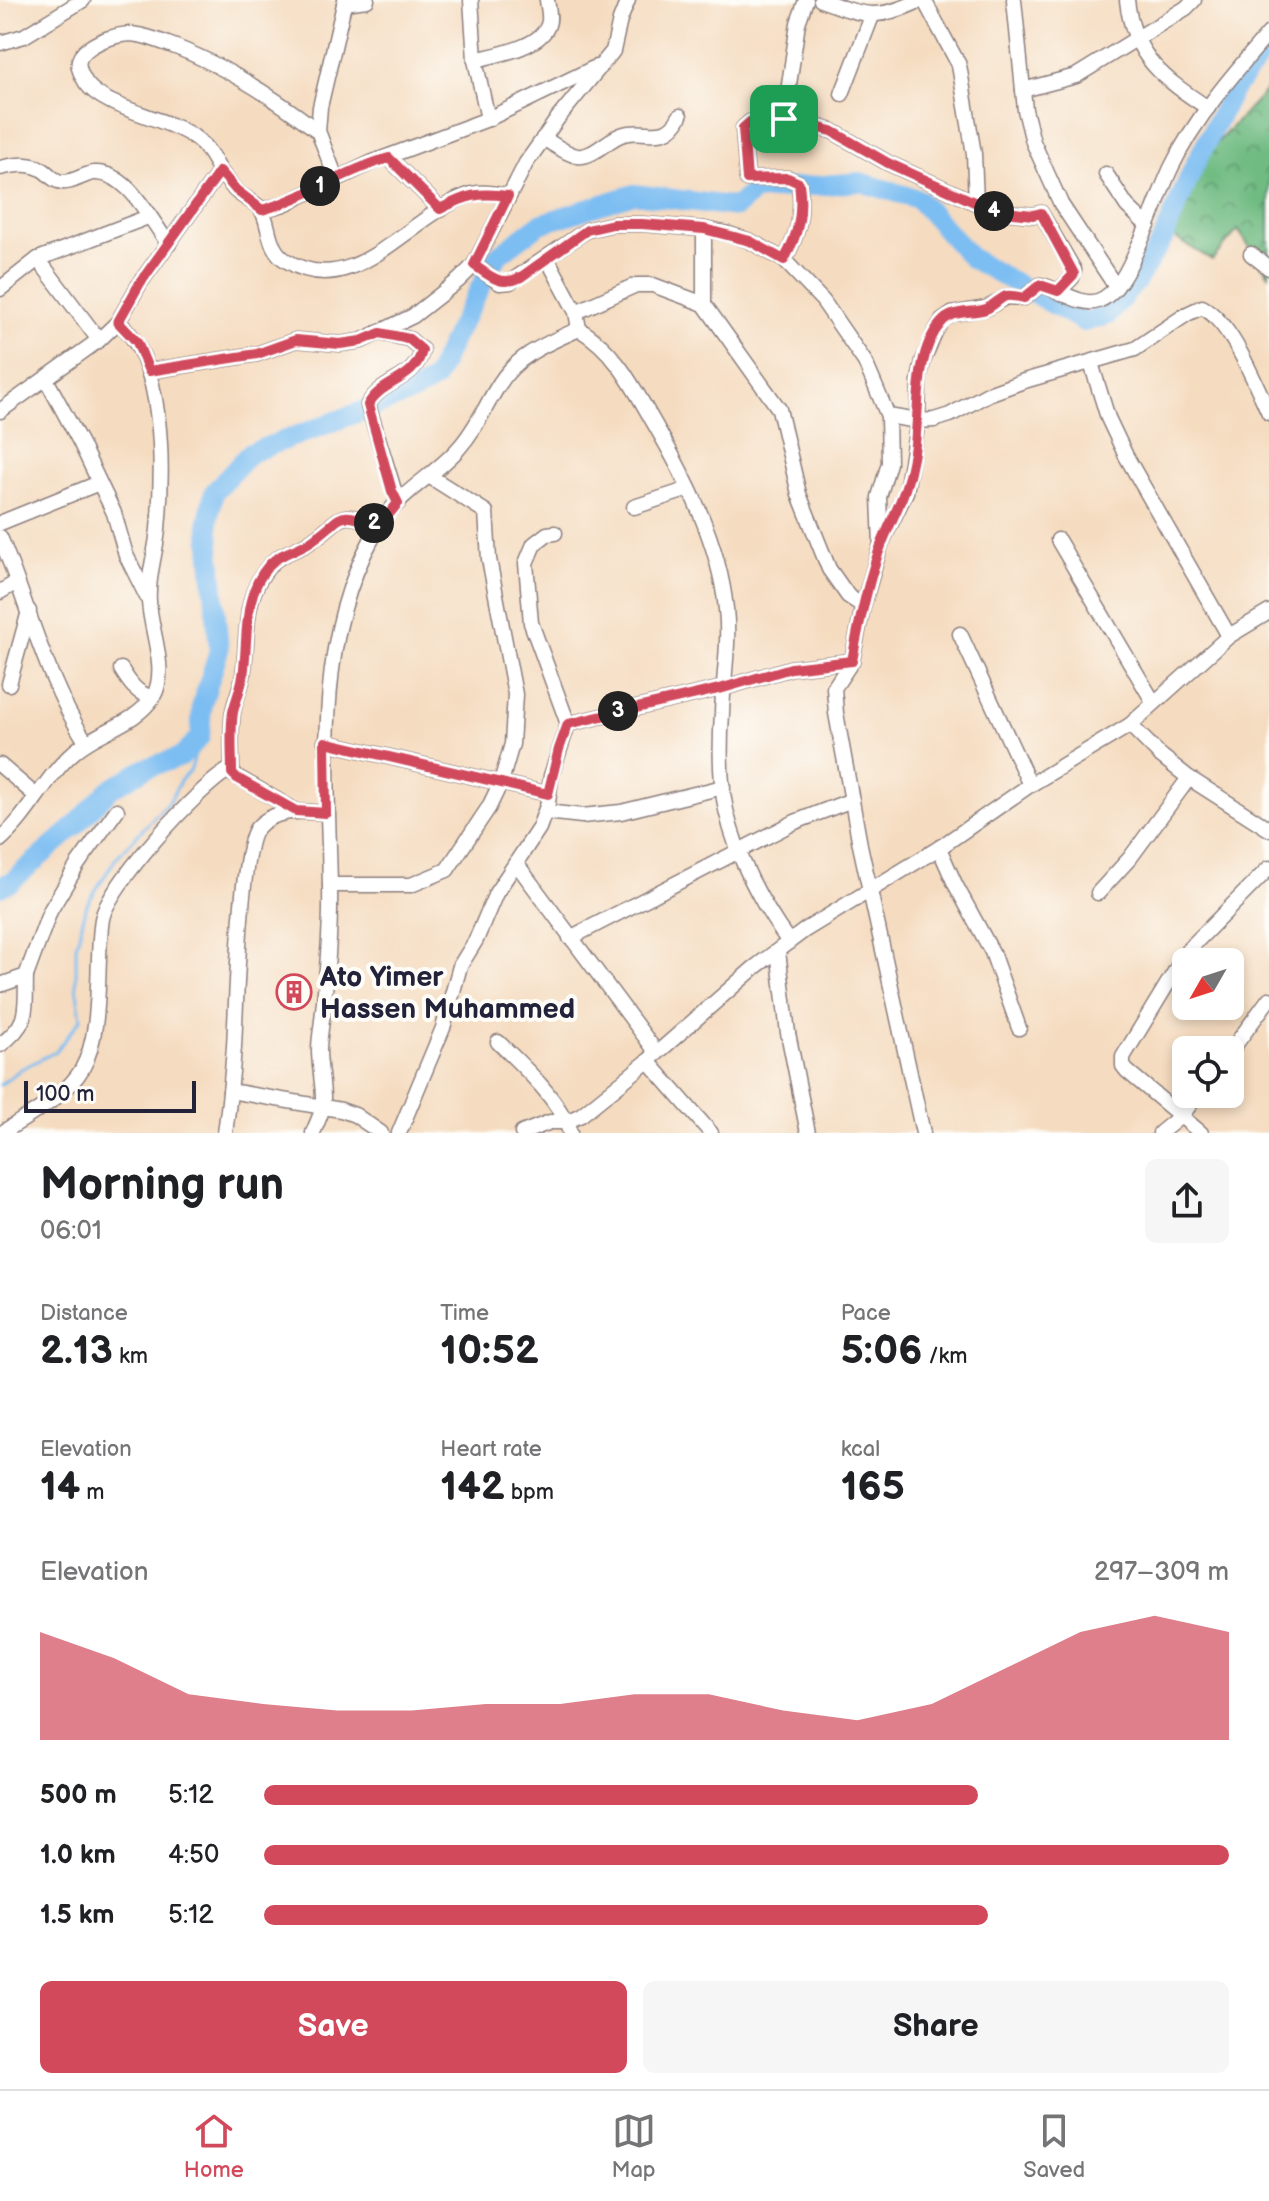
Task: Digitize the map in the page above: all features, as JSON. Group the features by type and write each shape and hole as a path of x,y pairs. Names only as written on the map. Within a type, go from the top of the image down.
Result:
{"street":[{"path":"0,43 24,36 83,0"},
{"path":"336,178 318,131 320,107 345,1 367,0"},
{"path":"471,0 475,60 488,119"},
{"path":"475,60 525,46 541,35 550,23 547,0"},
{"path":"149,371 257,354 296,340 340,344 361,341 413,316 459,280 479,269 508,196 543,138 613,51 628,0"},
{"path":"784,119 798,23 806,0"},
{"path":"821,0 872,16 897,12 922,0 959,65 974,154 976,203"},
{"path":"1014,0 1028,126 1048,178 1078,232 1116,287"},
{"path":"1127,0 1134,39 1164,77 1208,108"},
{"path":"1023,90 1076,76 1169,19 1194,0"},
{"path":"842,94 872,16"},
{"path":"923,1133 870,891 834,688 852,661 863,606 881,544 906,492 918,421 923,361 942,321 959,312 987,308 1006,297 1032,291 1058,291 1096,302 1116,287 1148,226 1172,166 1208,108 1269,33"},
{"path":"318,131 284,105 211,62 145,37 118,36 94,44 77,61 88,86 99,96 187,133 209,152 236,190 262,210 269,239 284,260 314,272 347,269 364,262 440,209 473,194 508,196"},
{"path":"262,210 284,204 336,178 488,119 602,64"},
{"path":"543,138 576,156 586,155 624,134 664,133 672,129 680,116"},
{"path":"784,260 799,229 800,190 788,178 747,179 743,128 750,122 784,119 832,131 888,163 994,211 1041,213 1074,274 1058,291"},
{"path":"389,158 440,209"},
{"path":"0,168 27,164 65,183 91,173 105,174 130,190 169,244"},
{"path":"0,411 99,340 118,322 140,283 220,171"},
{"path":"1106,174 1127,206 1148,226"},
{"path":"0,289 38,259 148,217"},
{"path":"479,269 500,283 510,282 587,230 613,224 704,229 750,241 784,260 823,301 865,362 888,416 889,463 879,497 881,544"},
{"path":"704,229 704,304"},
{"path":"1251,254 1269,268"},
{"path":"547,258 576,312 579,329"},
{"path":"38,259 99,340"},
{"path":"576,312 636,285 653,285 704,304 779,409 799,494 823,555 839,586 863,606"},
{"path":"888,416 918,421 950,415 1000,389 1135,349 1202,307 1212,313 1227,333 1269,413"},
{"path":"0,840 62,763 86,742 141,711 158,685 148,599 158,527 157,414 149,371 137,342 118,322"},
{"path":"313,1133 323,1107 319,1051 330,947 325,742 328,703 339,633 360,563 380,525 398,503 445,464 465,441 485,414 501,381 524,357 579,329"},
{"path":"579,329 593,337 626,374 689,489 723,584 727,612 723,688 723,787 726,811 740,851 783,946 788,1033 808,1133"},
{"path":"380,333 409,339 422,350 416,367 384,388 368,405 398,503"},
{"path":"1091,363 1108,418 1126,456 1229,636"},
{"path":"46,379 114,513 126,555 148,599"},
{"path":"330,885 411,885 447,870 489,807 501,782 512,744 515,694 489,559 486,512 429,476"},
{"path":"0,523 99,483"},
{"path":"634,507 689,489"},
{"path":"232,773 232,722 243,680 245,627 250,603 265,570 285,552 319,536 341,517 348,515 380,525"},
{"path":"399,1133 443,1028 460,966 476,940 496,893 539,828 546,812 559,749 568,724 538,649 528,607 526,563 539,539 555,533"},
{"path":"0,537 29,611 47,669 86,742"},
{"path":"1058,540 1154,703"},
{"path":"0,591 17,582"},
{"path":"9,684 29,611"},
{"path":"568,1127 783,946 827,915 939,848 1030,785 1130,725 1229,636 1269,612"},
{"path":"960,634 1030,785"},
{"path":"568,724 723,688 791,668 852,661"},
{"path":"121,669 130,685 144,696 153,697"},
{"path":"1130,725 1189,778 1269,829"},
{"path":"325,742 548,794"},
{"path":"0,765 35,795"},
{"path":"2,1133 55,1098 72,1083 84,1066 97,1016 103,915 114,893 186,808 223,773 232,773 296,811"},
{"path":"1098,893 1136,851 1189,778"},
{"path":"546,812 582,816 621,812 723,787"},
{"path":"570,938 795,822 852,800"},
{"path":"0,1045 20,1028 25,1015 26,976 50,911 78,864 117,810"},
{"path":"225,1133 244,886 252,836 257,828 280,813 326,813"},
{"path":"939,848 992,952 1019,1028"},
{"path":"516,863 653,1057 711,1133"},
{"path":"1201,1133 1127,1071 1123,1066 1123,1057 1188,950 1269,868"},
{"path":"0,985 26,976"},
{"path":"1242,1036 1269,999"},
{"path":"498,1042 524,1066 568,1127"},
{"path":"230,1091 355,1115 381,1133"},
{"path":"1160,1133 1187,1108"},
{"path":"522,1133 550,1122 568,1127"}],"green space":[{"path":"1269,87 1269,275 1238,230 1212,260 1172,236 1212,148"}],"waterway":[{"path":"0,887 12,881 72,829 109,790 146,768 181,757 200,737 202,704 219,650 208,521 214,492 250,453 413,392 435,379 497,256 540,224 634,194 736,207 754,191 860,182 918,199 971,258 1084,322 1108,315 1136,282 1163,239 1194,166 1233,90 1269,45"},
{"path":"0,1085 21,1069 55,1052 81,1019 76,986 76,946 87,904 116,858 171,799 180,781 191,769 200,737"}],"place":[{"name":"Ato Yimer Hassen Muhammed","path":"294,992"}],"route":[{"path":"784,119 832,131 888,163 994,211 1041,213 1074,270 1072,278 1058,291 1040,285 1024,298 1009,296 987,308 952,314 942,321 935,332 919,380 914,456 906,492 881,544 863,606 852,661 791,668 723,688 568,724 548,794 325,742 326,813 296,811 237,778 232,773 232,722 243,680 245,627 259,582 272,562 285,552 306,545 335,520 348,515 380,525 398,503 368,405 384,388 416,367 422,350 409,339 380,333 361,341 340,344 296,340 257,354 149,371 137,342 129,330 118,322 140,283 220,171 236,190 262,210 284,204 336,178 389,158 440,209 473,194 508,196 474,265 500,283 521,277 587,230 613,224 704,229 729,234 750,241 784,260 799,229 799,183 788,178 747,179 743,128 750,122 784,119"}]}
